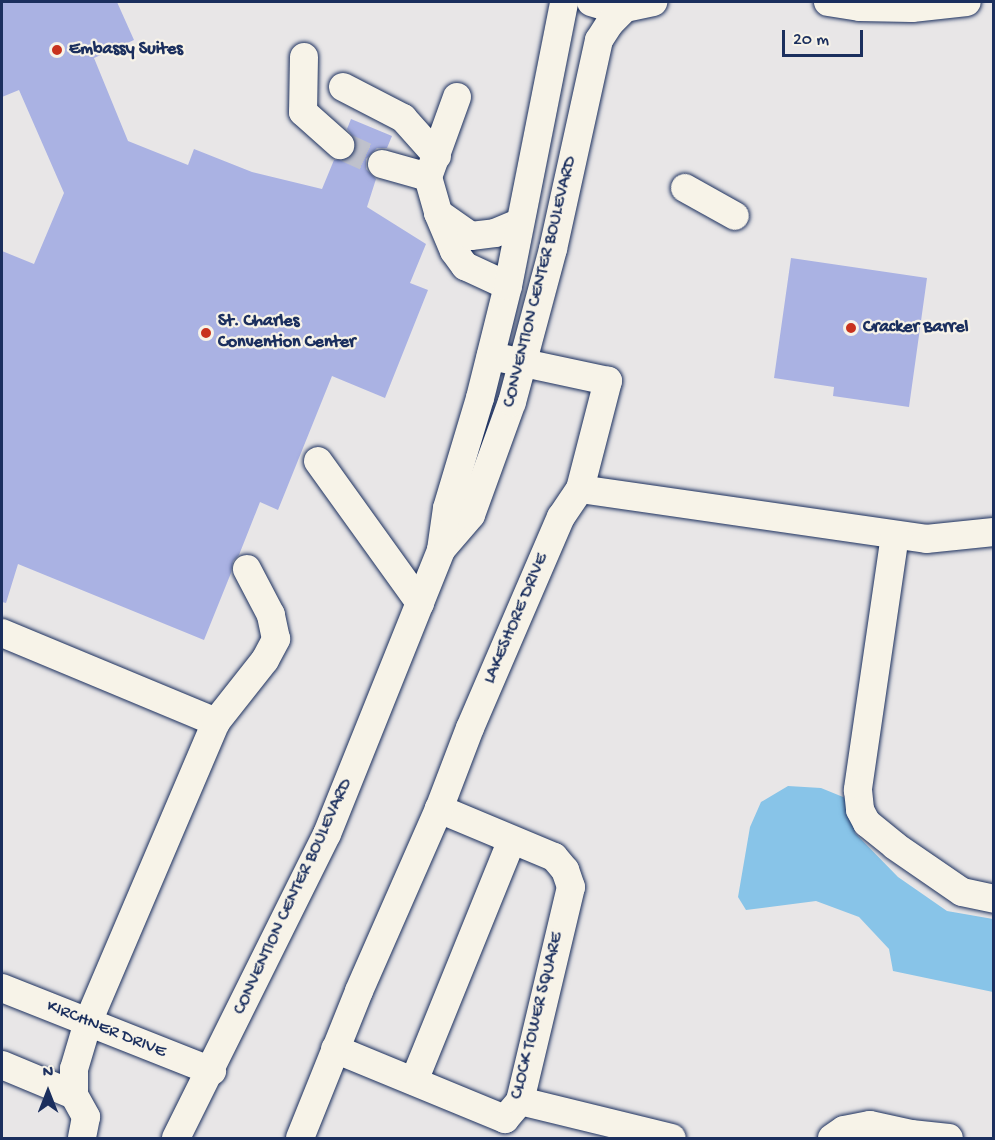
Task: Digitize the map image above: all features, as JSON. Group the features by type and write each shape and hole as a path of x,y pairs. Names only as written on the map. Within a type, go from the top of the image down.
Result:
{"street":[{"name":"CONVENTION CENTER BOULEVARD","path":"176,1138 212,1071 327,834 441,550 447,508 491,356 507,286 564,2"},
{"path":"591,2 625,8 653,2"},
{"path":"828,2 860,7 912,8 967,2"},
{"name":"CONVENTION CENTER BOULEVARD","path":"441,550 471,515 523,364 553,249 599,40 610,23 625,8"},
{"path":"304,57 303,112 340,145"},
{"path":"343,87 403,118 433,166"},
{"path":"457,97 433,166 438,213 454,251 465,266 507,286"},
{"path":"382,164 433,166"},
{"path":"686,188 735,216"},
{"path":"438,213 471,236 495,233 519,223"},
{"path":"491,356 523,364"},
{"name":"LAKESHORE DRIVE","path":"300,1138 335,1049 439,809 470,728 556,527 580,489 608,381 523,364"},
{"path":"318,461 420,603"},
{"path":"580,489 926,539 993,532"},
{"path":"895,535 858,790 860,810 867,823 895,846 962,892 993,898"},
{"path":"82,1138 86,1117 74,1095 74,1069 88,1022 216,722 265,660 276,639 271,615 247,569"},
{"path":"2,633 216,722"},
{"name":"CLOCK TOWER SQUARE","path":"335,1049 505,1119 520,1101 571,887 565,870 554,857 439,809"},
{"path":"414,1081 512,840"},
{"name":"KIRCHNER DRIVE","path":"2,988 212,1071"},
{"path":"2,1065 74,1095"},
{"path":"520,1101 672,1138"},
{"path":"832,1138 844,1130 870,1125 912,1134 949,1138"}],"water":[{"path":"788,786 821,788 848,799 855,833 898,877 947,911 993,919 993,992 893,971 889,949 859,917 816,901 746,910 738,897 750,827 761,802"}],"building":[{"name":"St. Charles Convention Center","path":"2,2 117,2 134,40 94,58 128,141 188,165 194,149 252,172 322,189 334,160 346,160 356,149 355,139 347,129 351,119 392,136 387,148 377,148 366,159 366,169 376,179 367,207 426,244 410,283 428,290 385,398 332,376 278,510 260,502 239,555 233,561 231,573 204,640 18,564 6,603 2,602 2,251 34,264 64,193 19,90 2,97"},
{"name":"Cracker Barrel","path":"791,258 927,278 909,407 833,396 834,387 774,378"}],"tunnel":[{"path":"340,145 382,164"}],"place":[{"name":"Embassy Suites","path":"57,50"},
{"name":"Cracker Barrel","path":"851,328"},
{"name":"St. Charles Convention Center","path":"206,333"}]}
